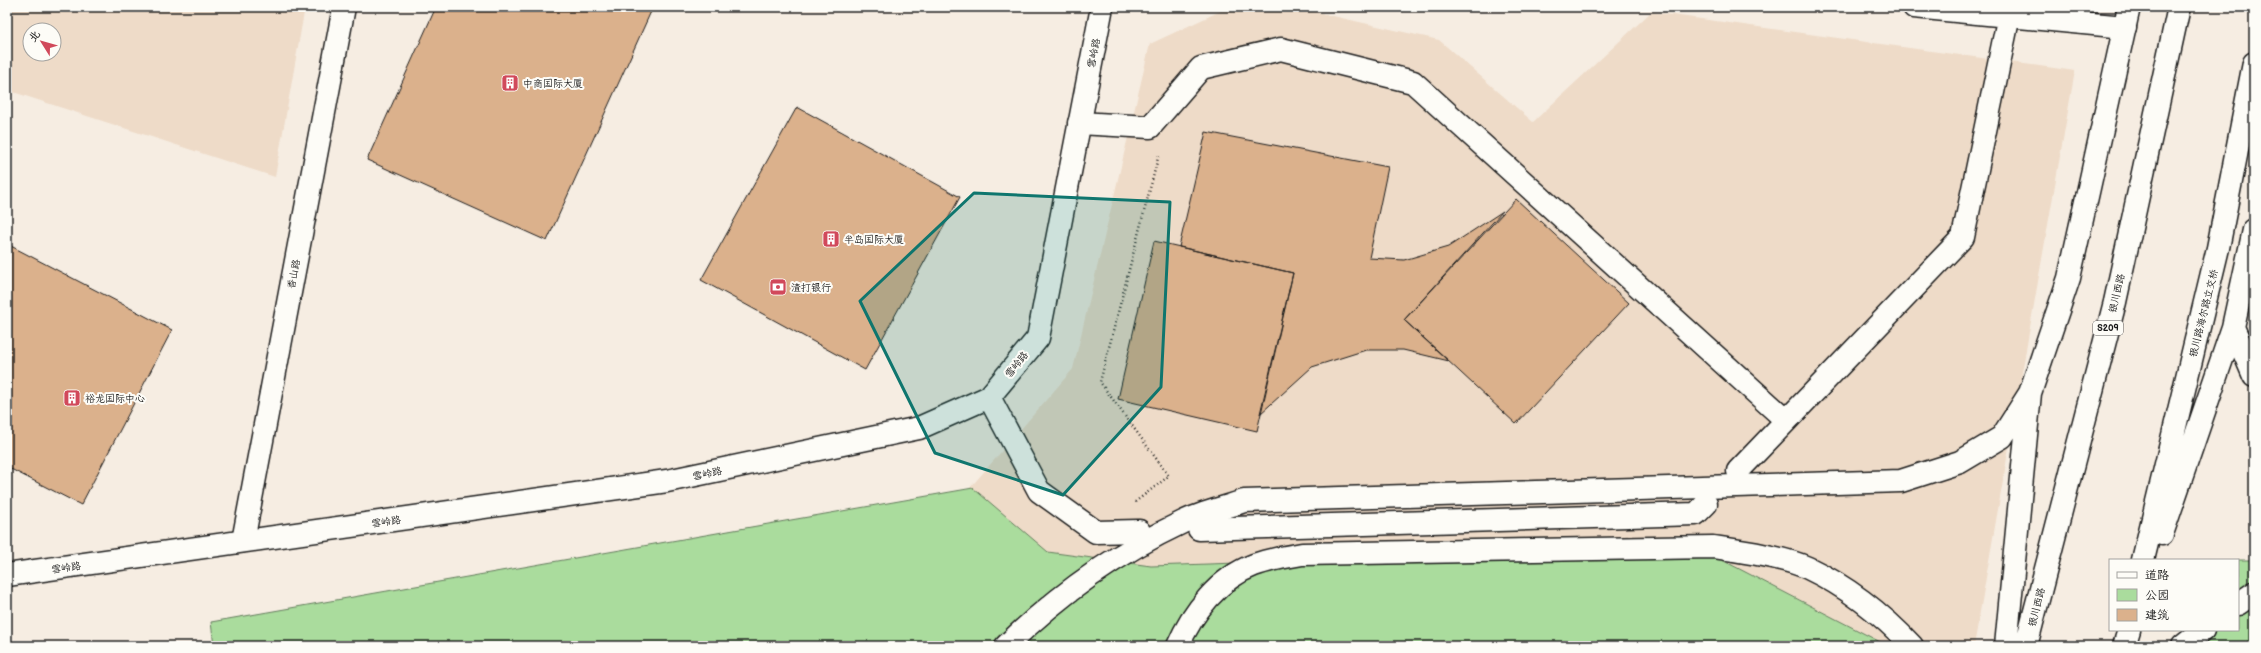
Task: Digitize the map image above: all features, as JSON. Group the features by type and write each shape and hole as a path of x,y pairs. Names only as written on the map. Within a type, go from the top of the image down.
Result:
{"street":[{"name":"香山路","path":"243,541 344,7"},
{"name":"雪岭路","path":"7,575 667,481 919,428 989,397 1038,338 1102,7"},
{"path":"1006,646 1035,618 1092,573 1184,522 1244,501 1901,481 1960,462 2002,438 2030,393 2069,278 2127,17 2009,15 1914,7"},
{"name":"银川西路","path":"2026,646 2115,302 2179,7"},
{"path":"1738,471 1963,237 2009,15"},
{"path":"1079,122 1150,127 1201,68 1281,49 1413,82 1786,420"},
{"name":"银川路海尔路立交桥","path":"2143,559 2218,248 2254,64"},
{"path":"2153,559 2233,327 2254,230"},
{"path":"2233,327 2254,376"},
{"path":"2006,646 2030,393"},
{"path":"989,397 1039,491 1096,532 1139,531"},
{"path":"1200,529 1696,514 1706,504"},
{"path":"1178,646 1187,625 1209,596 1234,576 1253,565 1302,554 1713,547 1751,553 1807,568 1851,592 1891,624 1912,646"},
{"path":"2239,603 2254,593"},
{"path":"2123,646 2126,631"},
{"path":"2123,646 2129,631"},
{"path":"2183,646 2202,631"}],"path":[{"path":"1133,504 1169,476 1100,382 1160,147"}],"highlighted area":[{"path":"974,193 1170,202 1161,387 1063,495 935,453 860,301"}],"shaded area":[{"path":"7,7 305,7 275,177 7,90"},
{"path":"1229,7 1293,7 1439,40 1533,122 1651,12 2075,71 1974,646 1888,646 1697,547 1151,566 1048,552 969,489 1073,369 1150,44"}],"green space":[{"path":"973,488 1048,552 1151,566 1697,547 1888,646 214,646 211,622"},
{"path":"2239,560 2254,560 2254,646 2180,646 2184,631 2239,631"}],"building":[{"name":"中商国际大厦","path":"436,7 653,7 547,241 367,160"},
{"name":"半岛国际大厦","path":"797,107 960,197 865,370 701,280"},
{"path":"1206,132 1388,167 1369,258 1404,260 1448,247 1503,211 1404,320 1449,361 1403,350 1366,350 1312,367 1260,414 1293,273 1179,247"},
{"path":"1516,199 1629,303 1516,424 1404,320"},
{"path":"1154,241 1293,273 1257,431 1118,399"},
{"name":"裕龙国际中心","path":"7,244 172,330 81,505 7,467"}],"place":[{"name":"中商国际大厦","path":"510,83"},
{"name":"半岛国际大厦","path":"831,239"},
{"name":"渣打银行","path":"778,287"},
{"name":"裕龙国际中心","path":"72,398"}]}
